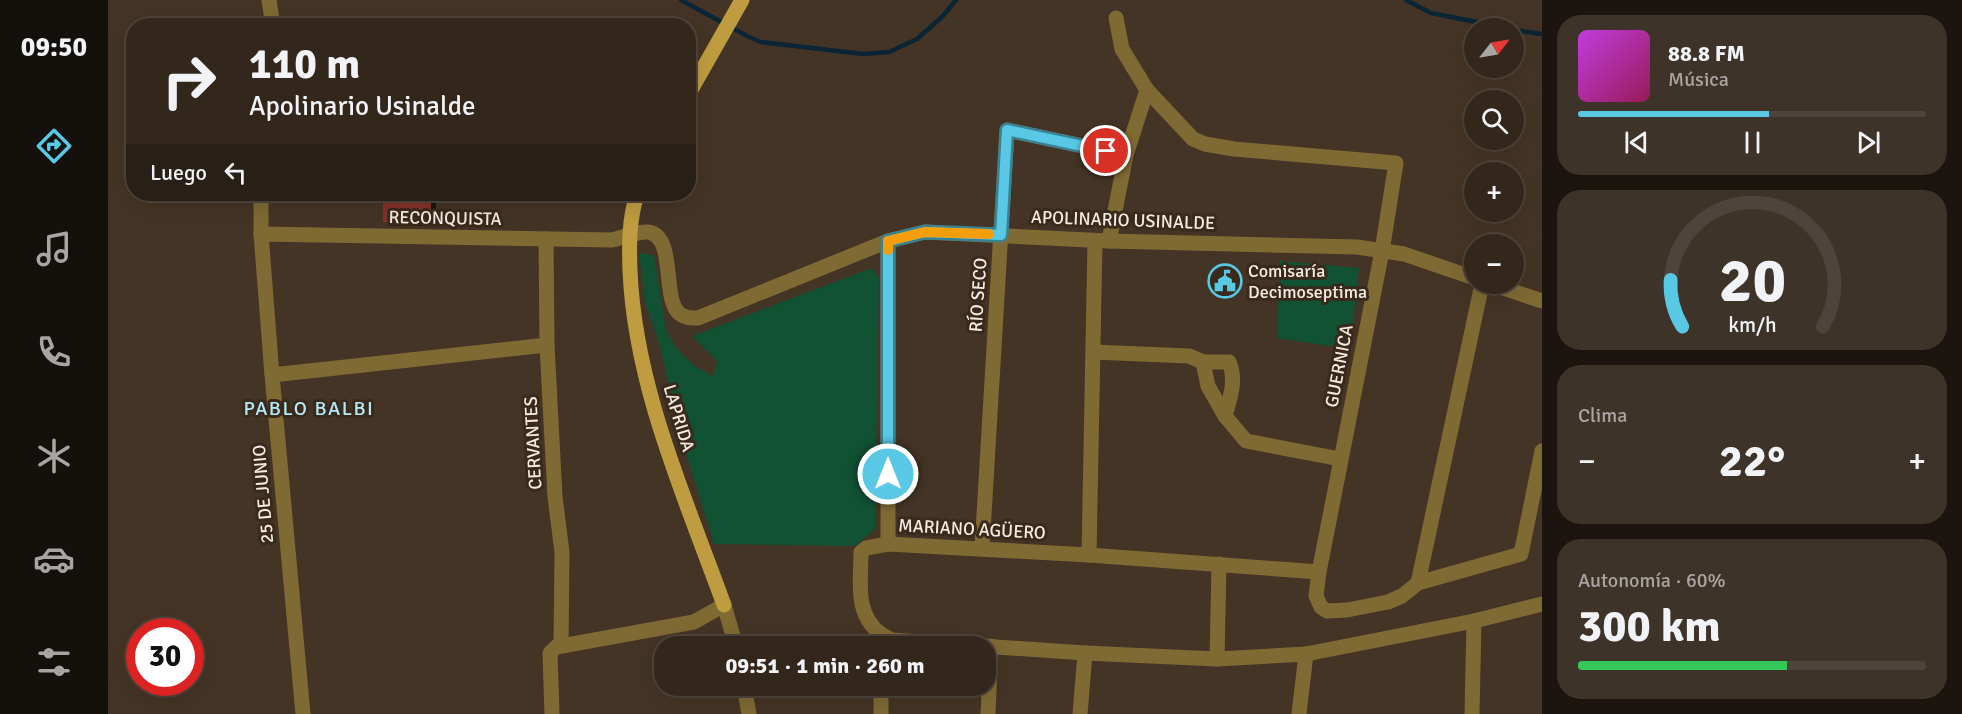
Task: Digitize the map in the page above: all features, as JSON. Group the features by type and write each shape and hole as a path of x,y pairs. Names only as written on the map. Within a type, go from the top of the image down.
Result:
{"main road":[{"path":"696,83 742,0"},
{"name":"LAPRIDA","path":"635,201 628,236 634,315 653,404 724,605"}],"street":[{"path":"268,18 269,0"},
{"path":"1089,555 1093,352 1102,241 1147,90 1122,49 1116,18"},
{"name":"GUERNICA","path":"1147,90 1193,139 1205,144 1234,149 1396,163 1382,251 1340,459 1316,596 1321,607 1327,611 1347,610 1388,602 1402,596 1418,583"},
{"name":"RÍO SECO","path":"982,548 1007,130 1126,155"},
{"name":"25 DE JUNIO","path":"261,201 261,234 272,375 303,714"},
{"name":"APOLINARIO USINALDE","path":"628,236 651,232 659,239 666,254 672,301 678,314 688,318 698,318 888,241 925,232 1102,241 1357,247 1413,257 1464,275"},
{"name":"RECONQUISTA","path":"261,234 612,240 628,236"},
{"name":"CERVANTES","path":"546,239 547,345 555,497 562,552 556,647 550,658 552,714"},
{"name":"MARIANO AGÜERO","path":"888,241 888,544 982,548 1319,572"},
{"path":"1480,294 1418,583 1521,554 1542,451"},
{"path":"1521,294 1542,301"},
{"path":"272,375 547,345"},
{"path":"1093,352 1189,356 1203,362 1228,362 1234,373 1225,416"},
{"path":"1203,362 1208,386 1225,416 1246,441 1340,459"},
{"path":"878,636 864,616 861,552 866,548 888,544"},
{"path":"1217,659 1219,564"},
{"path":"996,646 1217,659 1306,654 1474,621 1542,604"},
{"path":"556,647 694,622 724,605"},
{"name":"LAPRIDA","path":"724,605 733,636"},
{"path":"1472,714 1474,621"},
{"path":"1080,714 1085,653"},
{"path":"1299,714 1306,654"},
{"path":"746,696 749,714"},
{"path":"881,696 881,714"},
{"path":"988,714 989,696"}],"green space":[{"path":"639,253 654,255 666,330 675,346 693,365 713,376 717,361 692,336 872,268 879,278 875,529 855,546 714,544 678,427 660,346 645,302"},
{"path":"1280,261 1359,268 1350,349 1277,338"}],"building":[{"path":"383,201 431,201 431,213 426,213 426,223 383,222"}],"waterway":[{"path":"681,0 761,42 863,54 889,52 917,39 943,16 956,0"},
{"path":"1406,0 1431,13 1464,20"},
{"path":"1524,31 1542,34"}],"slow traffic":[{"path":"888,250 888,241 925,232 989,234"}],"place":[{"name":"Comisaría Decimoseptima","path":"1225,281"}],"district":[{"name":"PABLO BALBI","path":"309,408"}],"route":[{"path":"888,474 888,241 925,232 1001,235 1007,130 1106,151"}]}
